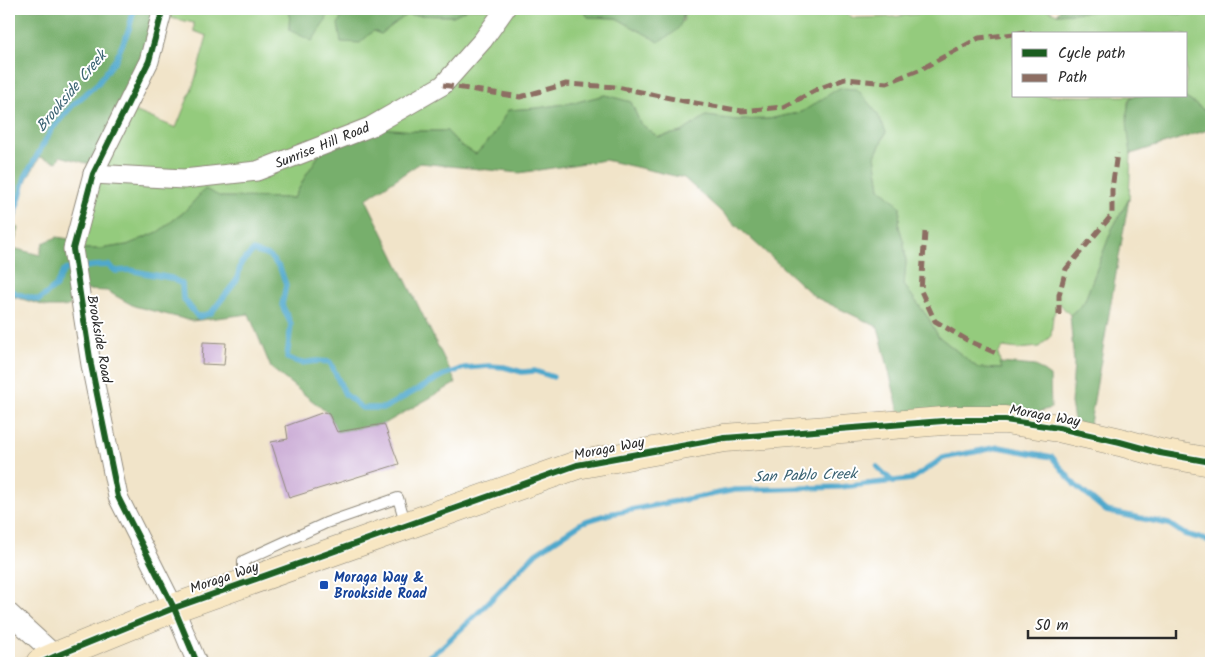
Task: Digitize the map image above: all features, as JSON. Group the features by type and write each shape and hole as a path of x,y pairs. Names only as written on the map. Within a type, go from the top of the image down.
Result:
{"main road":[{"name":"Moraga Way","path":"48,659 174,608 577,465 735,437 956,420 1005,420 1059,428 1211,462"}],"street":[{"name":"Sunrise Hill Road","path":"93,174 184,179 257,170 370,127 443,84 483,40 505,9"},
{"name":"Brookside Road","path":"161,13 149,61 93,174 73,249 91,365 118,497 174,608 197,663"},
{"path":"9,613 48,659"}],"green space":[{"path":"9,9 161,9 97,166 60,156 57,162 40,157 27,179 12,225 19,228 13,248 40,255 43,243 57,237 69,239 73,249 99,249 127,245 158,232 184,212 205,189 221,197 294,198 306,175 327,143 370,127 415,131 447,131 460,145 476,154 493,136 508,110 577,102 605,95 631,102 640,123 658,137 682,132 706,116 736,120 769,119 802,112 839,88 857,89 877,113 886,132 875,156 880,188 900,206 899,227 904,243 906,262 904,285 929,319 938,336 978,368 1002,369 1000,363 1036,366 1050,376 1051,408 1035,413 902,424 878,327 815,297 684,178 605,160 519,173 420,163 366,199 456,383 384,424 337,432 329,414 271,368 249,314 192,321 134,306 107,291 87,290 79,301 65,307 49,307 9,297"},
{"path":"161,9 290,9 289,30 326,20 329,9 350,9 345,10 373,31 381,34 406,15 453,16 467,9 582,9 588,17 616,18 658,42 684,20 683,9 838,9 854,18 919,14 929,9 1046,9 1057,14 1099,11 1211,15 1211,115 1186,98 1188,98 1188,32 1012,32 1012,98 1131,98 1128,102 1131,154 1129,199 1112,229 1084,303 1070,315 1059,303 1053,316 1051,336 1039,347 1018,349 1003,347 998,354 1002,369 978,368 938,336 929,319 904,285 906,262 904,243 899,227 900,206 880,188 875,156 886,132 820,101 802,112 769,119 736,120 706,116 682,132 658,137 640,123 631,102 605,95 577,102 508,110 493,136 476,154 460,145 447,131 415,131 327,143 306,175 294,198 221,197 205,190 184,212 158,232 127,245 99,249 73,249 126,105 137,112 176,128 194,83 207,36 194,31 194,23 161,16"},
{"path":"290,9 329,9 326,20 312,41 289,30"},
{"path":"467,9 453,16 406,15 381,34 373,31 360,43 341,42 338,24 345,10"},
{"path":"582,9 683,9 683,16 677,30 658,42 616,18 588,17"},
{"path":"1060,9 1211,9 1211,15 1099,11 1057,14"},
{"path":"1131,98 1186,98 1211,115 1211,129 1131,154 1127,116"},
{"path":"1129,199 1089,429 1074,420 1071,403 1074,364 1070,315 1084,303 1112,229"}],"building":[{"path":"203,342 226,343 224,365 202,364"},
{"path":"324,412 329,414 337,432 384,424 399,464 289,498 271,442 288,439 286,426"}],"waterway":[{"name":"Brookside Creek","path":"9,246 25,177 52,129 73,105 98,83 116,59 129,29 134,9"},
{"name":"Brookside Creek","path":"9,289 17,294 39,300 56,286 64,270 108,265 116,271 130,270 171,278 182,284 183,298 198,317 211,313 237,280 241,263 253,251 269,256 280,268 286,285 282,305 291,324 287,358 301,363 330,362 345,394 362,408 384,408 444,375 464,368 504,367 522,372 535,371 553,377"},
{"name":"San Pablo Creek","path":"419,663 442,647 536,553 583,522 609,514 735,490 840,487 912,479 943,458 999,447 1052,457 1075,485 1106,511 1169,524 1184,534 1211,541"},
{"path":"877,467 893,482"}],"marked path":[{"path":"443,85 520,97 566,84 617,87 742,111 784,107 818,89 845,79 887,83 921,69 979,38 1012,34"},
{"path":"1059,315 1059,295 1066,269 1112,215 1112,189 1117,153"},
{"path":"925,232 921,291 935,321 967,340 998,354"}],"cycle path":[{"path":"161,9 161,16 149,61 93,174 73,249 91,365 118,497 174,608 197,663"},
{"path":"40,663 174,608 577,465 725,438 956,420 1005,420 1059,428 1160,453 1211,462"}],"place":[{"name":"Moraga Way & Brookside Road","path":"324,585"}]}
